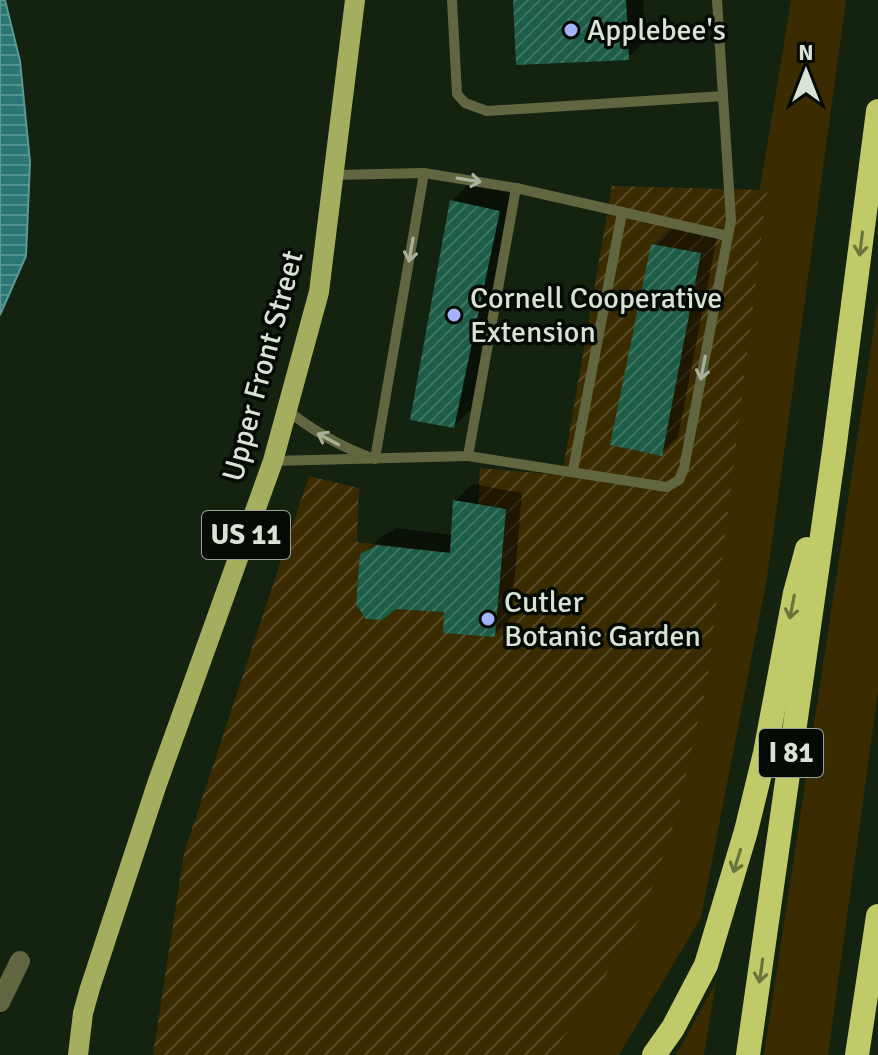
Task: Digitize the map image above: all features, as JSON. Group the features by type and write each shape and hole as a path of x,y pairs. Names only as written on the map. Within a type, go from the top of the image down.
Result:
{"highway":[{"name":"I 81","path":"748,1055 834,451 878,111"},
{"path":"654,1055 673,1028 706,965 742,846 765,753 795,593 834,451"},
{"path":"857,1055 878,916"}],"main road":[{"name":"Upper Front Street","path":"78,1055 81,1024 90,988 157,784 273,461 319,292 359,5"}],"street":[{"path":"0,1002 20,961"}],"lane":[{"path":"452,0 457,94 465,103 487,111 723,96"},
{"path":"273,461 468,456 667,487 679,480 684,468 731,220 717,0"},
{"path":"335,175 424,173 516,188 728,236"},
{"path":"375,459 424,173"},
{"path":"468,456 516,188"},
{"path":"573,470 622,213"},
{"path":"286,409 335,444 375,459"}],"shaded area":[{"path":"791,0 846,0 767,578 701,918 619,1055 496,1055 749,255"},
{"name":"Cutler Botanic Garden","path":"612,186 767,190 707,682 677,814 644,911 592,998 550,1055 153,1055 184,853 309,476 359,488 357,542 476,556 480,468 562,475"},
{"path":"878,301 878,692 828,1055 764,1055"},
{"path":"716,982 704,1055 676,1055"}],"water":[{"path":"0,0 5,0 20,61 30,162 26,256 0,315"}],"building":[{"name":"Applebee's","path":"513,0 626,0 629,60 516,65"},
{"name":"Cornell Cooperative Extension","path":"450,200 500,211 454,428 410,420"},
{"path":"651,244 701,253 662,456 610,445"},
{"path":"453,500 506,509 495,637 443,633 444,612 396,609 382,620 366,619 356,604 360,554 377,545 450,553"}],"place":[{"name":"Applebee's","path":"571,30"},
{"name":"Cornell Cooperative Extension","path":"454,315"},
{"name":"Cutler Botanic Garden","path":"488,619"}]}
